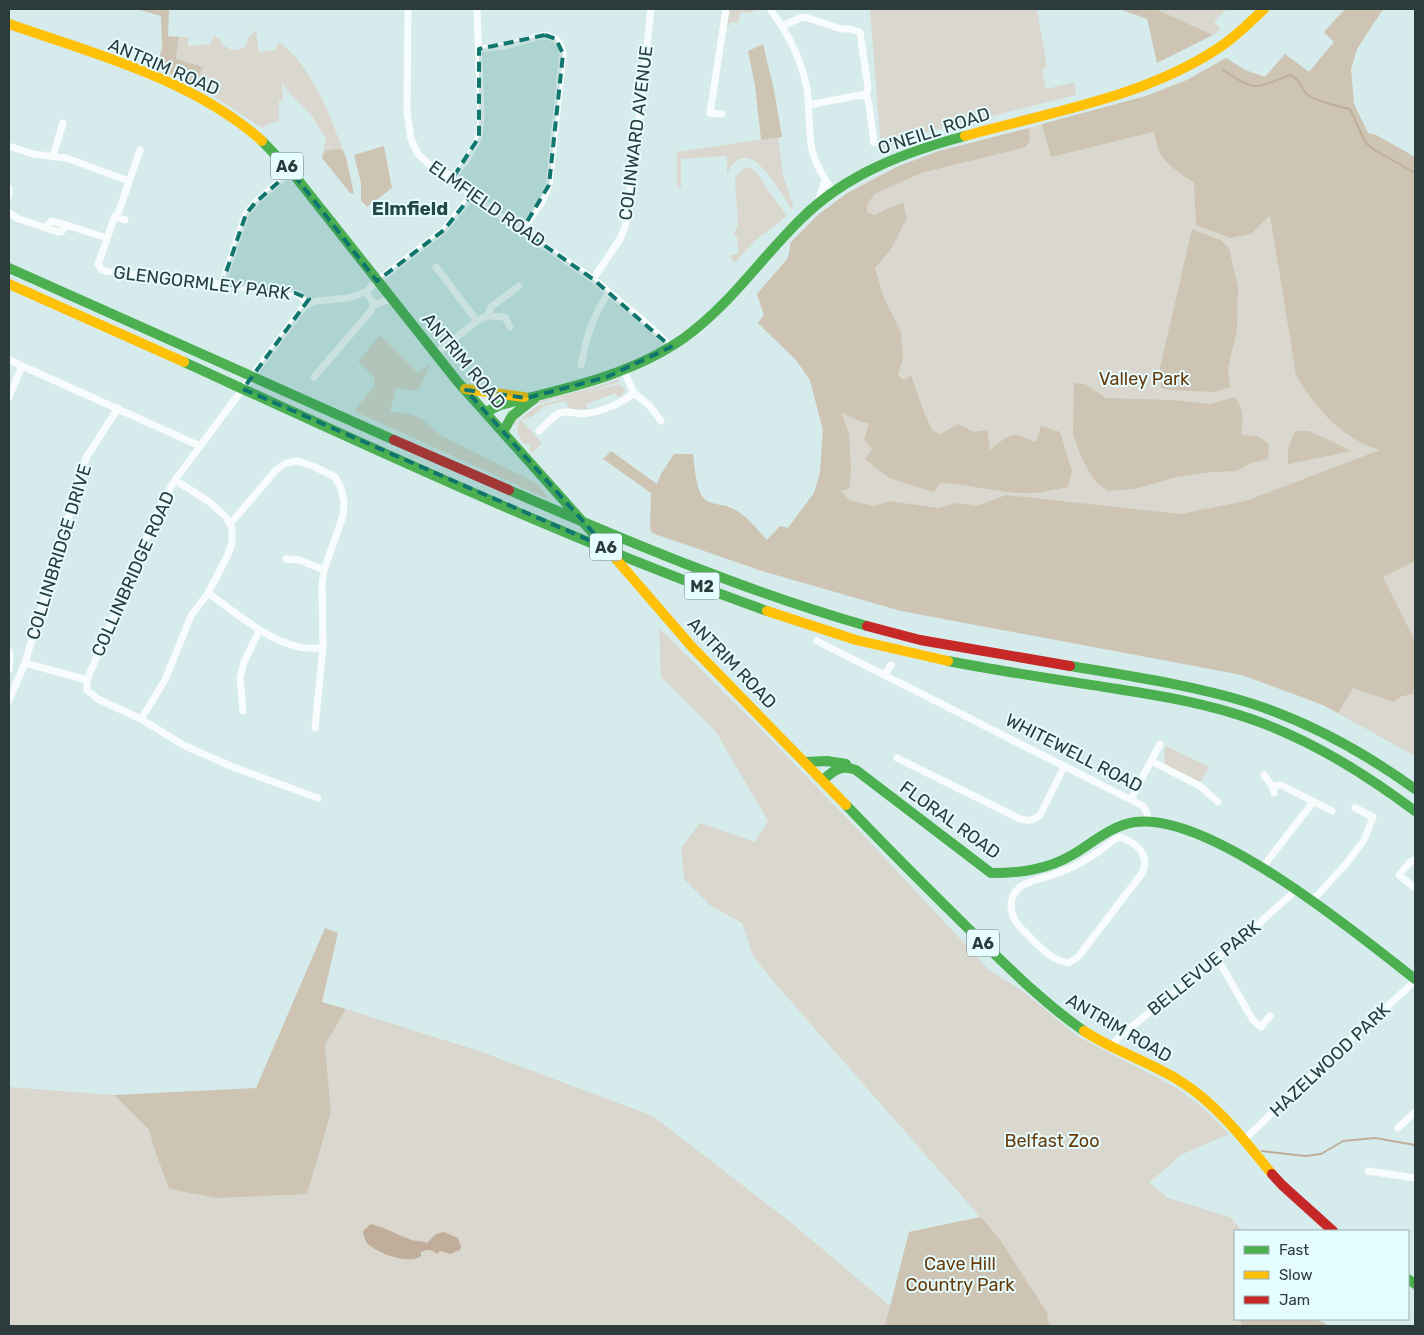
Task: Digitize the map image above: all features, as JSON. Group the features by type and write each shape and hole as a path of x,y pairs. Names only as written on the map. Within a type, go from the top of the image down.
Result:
{"main road":[{"name":"O'NEILL ROAD","path":"486,412 500,405 593,382 624,371 671,347 697,328 723,305 796,223 833,191 864,172 900,156 960,137 1114,96 1163,79 1215,51 1264,9"},
{"name":"ANTRIM ROAD","path":"9,24 138,70 182,88 240,122 258,137 291,171 435,354 638,583 692,647 920,880 1045,1003 1074,1025 1180,1082 1211,1106 1244,1140 1282,1185 1333,1230"},
{"name":"M2","path":"9,268 121,316 492,484 766,594 870,628 920,640 1176,684 1250,703 1312,727 1384,767 1415,789"},
{"name":"M2","path":"9,284 525,515 772,613 853,640 914,655 1191,702 1233,713 1270,726 1332,754 1364,773 1415,811"},
{"path":"465,389 510,394 527,398"},
{"path":"503,432 507,421 512,415 540,395"},
{"path":"805,762 844,762 849,766"},
{"path":"823,780 836,768 849,766"},
{"name":"FLORAL ROAD","path":"849,766 963,851 988,872 1013,873 1044,868 1063,860 1107,832 1121,826 1148,820"},
{"name":"WHITEWELL ROAD","path":"1148,820 1184,828 1213,841 1262,868 1312,901 1415,980"}],"street":[{"name":"ELMFIELD ROAD","path":"408,9 407,111 411,140 418,154 437,172 454,176 471,196 593,279 647,324 671,347"},
{"path":"454,176 468,158 479,137 481,117 477,9"},
{"name":"COLINWARD AVENUE","path":"593,279 620,239 625,227 651,9"},
{"path":"722,114 710,113 726,9"},
{"path":"770,9 782,26 801,67 806,89 812,150 816,162 833,191"},
{"path":"805,17 808,9"},
{"path":"782,26 805,17 841,29 860,32 868,88 866,94 874,143"},
{"path":"479,48 505,46 545,35 556,39 561,46 563,54 549,185 542,202 522,230"},
{"path":"808,105 866,94"},
{"path":"53,156 63,123"},
{"path":"9,146 33,154 66,158 129,181"},
{"path":"119,211 140,150"},
{"path":"222,284 246,214 255,203 291,171"},
{"path":"818,204 825,179"},
{"path":"9,188 9,196"},
{"path":"308,304 316,301 348,298 366,292 377,281 444,230 471,196"},
{"path":"9,213 19,219 58,232 62,231 66,225 107,238"},
{"name":"GLENGORMLEY PARK","path":"125,220 115,216 98,264 105,271 295,293 300,295 308,304"},
{"path":"436,267 477,321"},
{"path":"487,316 491,307 519,286"},
{"path":"366,292 374,304 373,306"},
{"path":"581,365 591,323 609,292"},
{"path":"314,377 373,306 386,300 393,301"},
{"name":"COLLINBRIDGE ROAD","path":"141,719 98,699 87,690 87,680 158,510 175,480 308,304"},
{"path":"435,354 477,321 487,316 505,316 510,327"},
{"path":"9,360 200,446"},
{"path":"9,397 22,366"},
{"path":"624,371 634,393 650,406 661,420"},
{"path":"539,431 558,414 564,412 581,414 592,412 622,401 634,393"},
{"name":"COLLINBRIDGE DRIVE","path":"9,700 25,663 86,458 118,408"},
{"path":"230,524 276,470 286,462 298,461 315,466 335,477 342,488 344,502 342,516 324,570 322,585 323,648 315,728"},
{"path":"175,480 208,501 226,516 232,529 232,542 227,557 208,593 191,616 165,680 141,719 183,745 233,767 318,798"},
{"path":"286,559 299,560 324,570"},
{"path":"208,593 259,631 280,641 313,650 323,648"},
{"path":"243,710 240,678 244,662 259,631"},
{"name":"WHITEWELL ROAD","path":"817,641 885,674 1064,767 1131,799 1143,806 1148,820"},
{"path":"9,651 9,669"},
{"path":"25,663 87,680"},
{"path":"885,674 891,665"},
{"path":"1131,799 1160,744"},
{"path":"897,758 1020,819 1028,821 1034,820 1040,815 1064,767"},
{"path":"1150,762 1200,786 1218,802"},
{"path":"1264,775 1273,790 1281,785 1332,811"},
{"path":"1262,868 1313,802"},
{"path":"1312,901 1346,864 1364,840 1373,817 1355,808"},
{"path":"1120,837 1132,842 1143,854 1146,863 1143,872 1078,957 1068,963 1057,961 1020,928 1011,914 1011,899 1019,887 1027,882 1060,872 1092,856 1102,850 1111,840 1120,837"},
{"path":"1085,846 1092,856"},
{"path":"1415,860 1410,862 1399,875 1415,888"},
{"name":"BELLEVUE PARK","path":"1112,1046 1119,1037 1218,958 1296,890"},
{"path":"1218,958 1253,1020 1261,1027 1270,1016"},
{"name":"HAZELWOOD PARK","path":"1244,1140 1415,980"},
{"path":"1398,1128 1415,1112"},
{"path":"1368,1171 1415,1178"}],"highlighted area":[{"path":"545,35 556,39 563,54 549,185 522,230 593,279 671,347 607,377 527,398 466,390 607,548 243,389 309,299 295,293 222,284 246,214 255,203 291,171 377,281 444,230 471,196 454,176 479,137 479,49"}],"green space":[{"path":"136,9 169,10 168,36 179,37 176,59 203,67 195,84 156,69 162,48 161,16"},
{"path":"730,9 763,9 747,13 741,12 738,23 731,22 727,29"},
{"path":"870,9 1037,9 1047,66 1042,71 1046,89 1075,82 1076,95 928,132 881,149"},
{"path":"1119,9 1156,9 1213,35 1157,63 1147,19"},
{"path":"1156,9 1227,9 1214,22 1221,29 1213,35"},
{"name":"Valley Park","path":"1345,9 1383,9 1357,49 1351,69 1354,104 1368,133 1376,135 1415,157 1415,756 1323,705 1242,675 1030,632 788,528 814,493 820,473 823,430 810,380 796,360 758,323 764,315 757,294 788,258 791,242 819,214 846,194 899,166 926,156 1146,96 1187,80 1226,58 1245,70 1265,77 1285,54 1309,72 1334,42 1324,32"},
{"name":"Valley Park","path":"1345,9 1383,9 1357,49 1351,69 1354,104 1368,133 1376,135 1415,157 1415,561 1383,577 1415,641 1415,693 1400,697 1394,702 1353,688 1338,713 1323,705 1242,675 901,611 762,571 652,533 650,528 651,493 603,459 611,451 657,484 674,454 693,454 697,481 704,499 739,512 767,540 780,526 788,528 814,493 820,473 823,430 810,380 796,360 758,323 764,315 757,294 788,258 791,242 819,214 846,194 899,166 939,151 1029,128 1030,140 1026,147 921,173 874,194 867,206 867,212 875,215 903,203 907,218 890,251 875,268 884,298 901,331 903,358 898,375 904,380 911,375 932,430 941,434 958,424 974,432 987,430 990,450 1005,438 1016,434 1036,442 1041,426 1060,432 1072,471 1068,487 1026,493 941,483 933,492 889,478 865,459 872,449 864,439 869,423 861,422 842,413 849,434 851,470 849,489 840,491 851,501 875,506 889,501 938,508 957,503 976,506 1006,495 1180,514 1246,501 1380,450 1362,443 1332,422 1310,396 1296,375 1270,215 1251,234 1230,238 1196,225 1194,183 1165,161 1159,151 1153,132 1051,157 1042,124 1146,96 1187,80 1226,58 1245,70 1265,77 1285,54 1309,72 1334,42 1324,32"},
{"path":"256,31 259,52 275,50 278,44 282,44 303,66 319,92 343,150 326,151 322,158 326,139 312,116 282,83 283,102 279,99 279,121 262,128 195,84 202,67 176,59 179,37 188,37 188,46 210,44 214,36 219,38 230,49 237,50 245,47 249,36"},
{"path":"763,44 774,90 782,137 761,140 755,85 748,51"},
{"path":"778,137 783,174 793,206 792,210 763,168 754,161 744,158 735,162 727,174 727,156 681,159 681,187 677,187 677,152"},
{"path":"384,146 392,188 367,207 361,200 361,183 354,155"},
{"path":"343,150 346,157 354,194 350,193 322,158 325,151"},
{"path":"746,167 754,170 787,216 758,238 734,263 730,255 738,254 737,236 733,235 738,226 735,179 738,173"},
{"path":"1192,229 1220,240 1229,248 1238,288 1237,331 1228,368 1230,387 1215,392 1161,388 1160,368"},
{"path":"380,335 418,373 431,363 419,389 416,391 396,388 390,412 407,413 421,418 440,435 538,484 550,500 354,411 375,385 374,377 358,361"},
{"path":"620,379 618,382 583,394 619,384 625,391 618,398 616,393 586,404 588,409 570,409 565,401 545,406 532,416 524,420 522,418 537,406 567,397 552,399 537,404 524,412 515,425 511,422 533,403"},
{"path":"1074,383 1085,384 1106,398 1172,400 1211,404 1234,397 1238,401 1241,410 1242,435 1258,436 1269,444 1268,459 1251,463 1236,471 1176,477 1135,489 1107,491 1094,480 1082,459 1073,435"},
{"path":"520,419 542,443 533,453 529,449 531,447 528,443 525,445 519,436 518,427"},
{"path":"1295,431 1309,431 1352,451 1288,464 1288,448"},
{"name":"Belfast Zoo","path":"659,628 747,715 868,840 989,970 1024,992 1077,1036 1177,1088 1203,1108 1229,1134 1181,1155 1149,1183 1168,1198 1230,1217 1241,1230 1234,1230 1234,1320 1240,1320 1242,1326 9,1326 9,1087 114,1095 149,1130 170,1189 225,1198 331,1112 325,1045 346,1009 482,1052 653,1116 794,1225 890,1306 909,1232 980,1217 773,981 753,956 742,923 711,906 684,879 681,848 700,823 755,842 768,821 716,732 661,677"},
{"path":"1166,746 1209,767 1201,782 1165,764 1164,751"},
{"path":"325,928 338,933 322,1002 346,1009 325,1045 331,1112 307,1194 217,1198 169,1189 149,1130 114,1095 256,1088"},
{"name":"Cave Hill Country Park","path":"981,1217 1000,1240 1048,1314 1047,1318 1051,1326 885,1326 909,1232"},
{"path":"1240,1320 1318,1320 1330,1326 1242,1326"}],"shaded area":[{"path":"371,1224 412,1240 427,1243 436,1234 444,1232 458,1238 461,1246 460,1250 450,1254 440,1251 437,1254 431,1250 425,1250 421,1252 421,1256 416,1258 402,1259 395,1257 380,1252 369,1245 363,1231"}],"waterway":[{"path":"1223,70 1243,82 1255,86 1290,75 1294,77 1308,95 1328,104 1350,109 1365,142 1373,149 1415,173"},
{"path":"1262,1151 1305,1156 1321,1154 1343,1141 1375,1138 1415,1145"}],"traffic: fast":[{"path":"486,412 500,405 619,372 663,351 701,325 731,296 786,234 837,189 899,157 965,136"},
{"path":"262,141 291,171 457,381 616,559"},
{"path":"9,268 394,440"},
{"path":"184,362 473,493 619,555 767,611"},
{"path":"503,432 512,416 535,398"},
{"path":"509,490 686,564 776,597 867,626"},
{"path":"948,661 1169,698 1237,714 1276,728 1318,748 1358,771 1415,811"},
{"path":"1070,666 1183,686 1250,703 1315,729 1356,751 1415,789"},
{"path":"805,762 827,761 846,764"},
{"path":"823,780 838,769 851,768 856,770 991,873 1022,871 1053,864 1072,855 1110,831 1135,822 1166,824 1202,836 1241,855 1320,906 1415,979"},
{"path":"846,805 1016,975 1056,1010 1084,1031"},
{"path":"1409,1280 1415,1284"}],"traffic: slow":[{"path":"965,136 1095,102 1158,80 1188,66 1224,45 1264,9"},
{"path":"9,24 142,70 175,85 206,101 262,141"},
{"path":"9,284 184,362"},
{"path":"465,389 524,397"},
{"path":"616,559 692,647 846,805"},
{"path":"767,611 856,640 948,661"},
{"path":"1084,1031 1107,1045 1157,1068 1193,1090 1230,1124 1272,1174"}],"traffic: jam":[{"path":"394,440 509,490"},
{"path":"867,626 920,640 1070,666"},
{"path":"1272,1174 1332,1230"}],"district":[{"name":"Elmfield","path":"410,208"}]}
